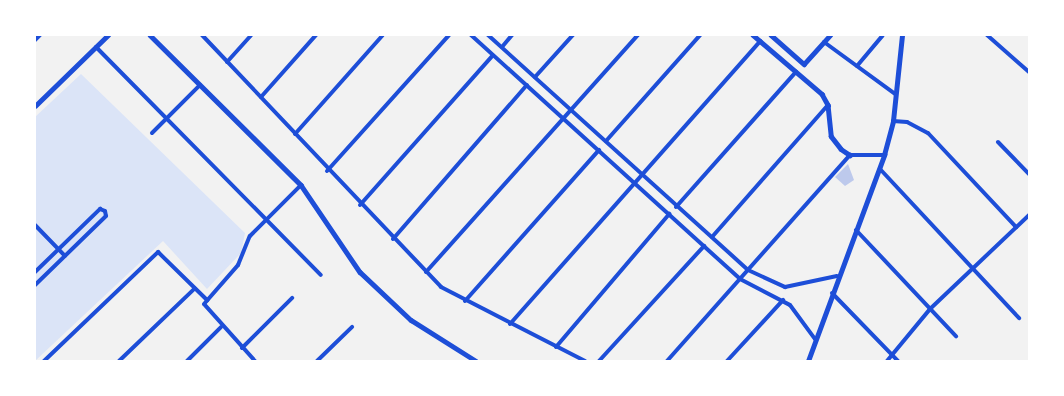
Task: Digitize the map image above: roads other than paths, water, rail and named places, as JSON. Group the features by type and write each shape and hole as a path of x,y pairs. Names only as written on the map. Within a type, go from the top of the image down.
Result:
{"street":[{"path":"35,40 40,35"},
{"path":"35,106 108,35"},
{"path":"150,35 301,184 360,272 411,320 476,361"},
{"path":"202,35 296,134 327,171 426,272 465,301 585,361"},
{"path":"227,62 251,35"},
{"path":"261,97 316,35"},
{"path":"296,134 383,35"},
{"path":"327,171 448,35"},
{"path":"471,35 599,150 633,184 740,279 783,300 815,339"},
{"path":"488,35 748,270 785,287 837,276"},
{"path":"502,47 512,35"},
{"path":"535,78 573,35"},
{"path":"426,272 638,35"},
{"path":"606,141 700,35"},
{"path":"753,35 796,72 828,106 830,136 850,155 884,155"},
{"path":"771,35 804,64 830,35"},
{"path":"857,66 883,35"},
{"path":"815,361 809,358 815,339 837,276 884,155 893,121 902,35"},
{"path":"987,35 1029,72"},
{"path":"510,324 760,41"},
{"path":"824,42 895,94"},
{"path":"96,47 321,274"},
{"path":"360,205 493,54"},
{"path":"676,206 796,72"},
{"path":"152,134 200,85"},
{"path":"393,239 527,85"},
{"path":"712,237 828,106"},
{"path":"893,121 907,122 928,133 1016,227"},
{"path":"998,142 1029,174"},
{"path":"465,301 599,150"},
{"path":"667,361 850,155"},
{"path":"880,169 1019,318"},
{"path":"254,361 203,308 207,300 238,265 246,247 266,219 301,184"},
{"path":"35,272 100,209 105,210 106,216 35,285"},
{"path":"556,347 669,214"},
{"path":"887,361 930,309 1029,215"},
{"path":"35,225 65,256"},
{"path":"856,230 956,336"},
{"path":"599,361 704,246"},
{"path":"44,361 158,252 207,300"},
{"path":"120,361 195,288"},
{"path":"831,292 898,361"},
{"path":"242,348 292,298"},
{"path":"727,361 783,300"},
{"path":"186,361 221,327"},
{"path":"317,361 352,327"}]}
